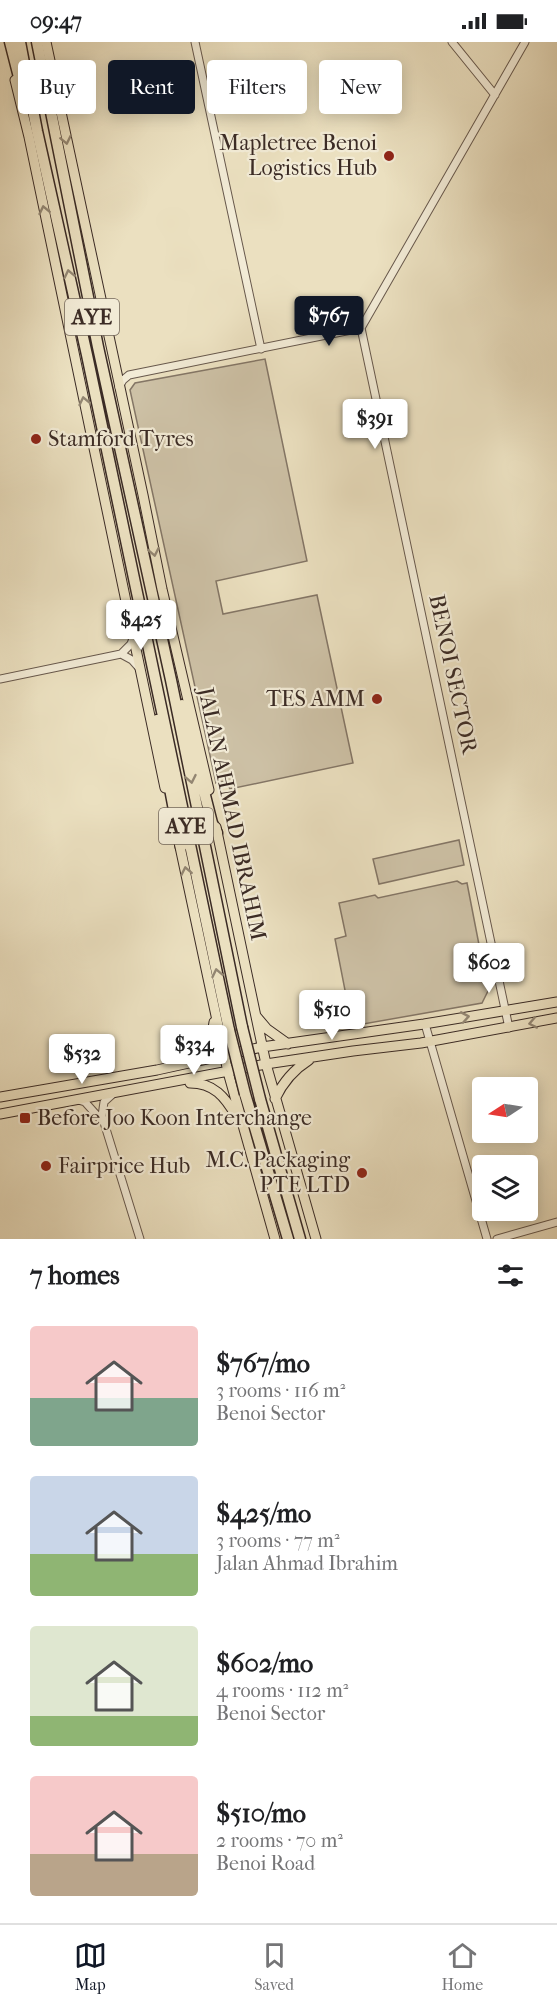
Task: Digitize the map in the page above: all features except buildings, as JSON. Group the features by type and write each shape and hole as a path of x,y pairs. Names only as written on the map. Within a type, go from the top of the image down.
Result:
{"highway":[{"path":"9,42 32,125 37,131"},
{"name":"AYE","path":"20,42 229,1030 239,1094 288,1239"},
{"name":"AYE","path":"37,42 98,347 171,680 242,1027 300,1239"},
{"path":"143,621 148,669 181,847"},
{"path":"171,680 177,687 187,719 208,807 217,833"}],"main road":[{"path":"9,42 11,65 29,137 155,746 181,847 218,1028 240,1060 275,1099 286,1079 298,1067 314,1057"},
{"name":"JALAN AHMAD IBRAHIM","path":"46,42 262,1047 316,1239"},
{"path":"0,1114 169,1083 240,1060 262,1047 425,1024 557,1002"},
{"path":"157,1070 190,1058 204,1048 213,1032 214,1014"},
{"path":"255,1014 267,1029 288,1044"},
{"path":"255,1014 251,1033 240,1060 239,1094 242,1126 275,1239"},
{"path":"0,1097 157,1070 240,1060 266,1064 430,1041 557,1018"},
{"path":"169,1083 199,1083 213,1088 227,1102 242,1126"}],"street":[{"path":"195,42 261,349"},
{"path":"452,42 495,95"},
{"path":"119,387 129,375 362,328 525,42"},
{"name":"BENOI SECTOR","path":"362,328 509,1028"},
{"path":"115,369 129,375"},
{"path":"0,679 121,654 131,644 133,632"},
{"path":"121,654 132,660 140,670"},
{"path":"425,1024 487,1239"},
{"path":"114,1093 103,1105 102,1116 140,1239"},
{"path":"78,1100 92,1108 104,1123"},
{"path":"497,1239 557,1222"}],"shaded area":[{"path":"265,359 307,561 216,581 223,614 317,595 353,763 230,789 226,781 216,783 130,390 135,383"},
{"path":"459,840 464,865 379,884 373,859"},
{"path":"457,881 462,884 467,883 488,991 482,1003 352,1026 335,939 346,936 339,903 375,895 378,898"}],"place":[{"name":"Mapletree Benoi Logistics Hub","path":"389,156"},
{"name":"Stamford Tyres","path":"36,439"},
{"name":"TES AMM","path":"377,699"},
{"name":"Before Joo Koon Interchange","path":"25,1118"},
{"name":"Fairprice Hub","path":"46,1166"},
{"name":"M.C. Packaging PTE LTD","path":"362,1173"}]}
